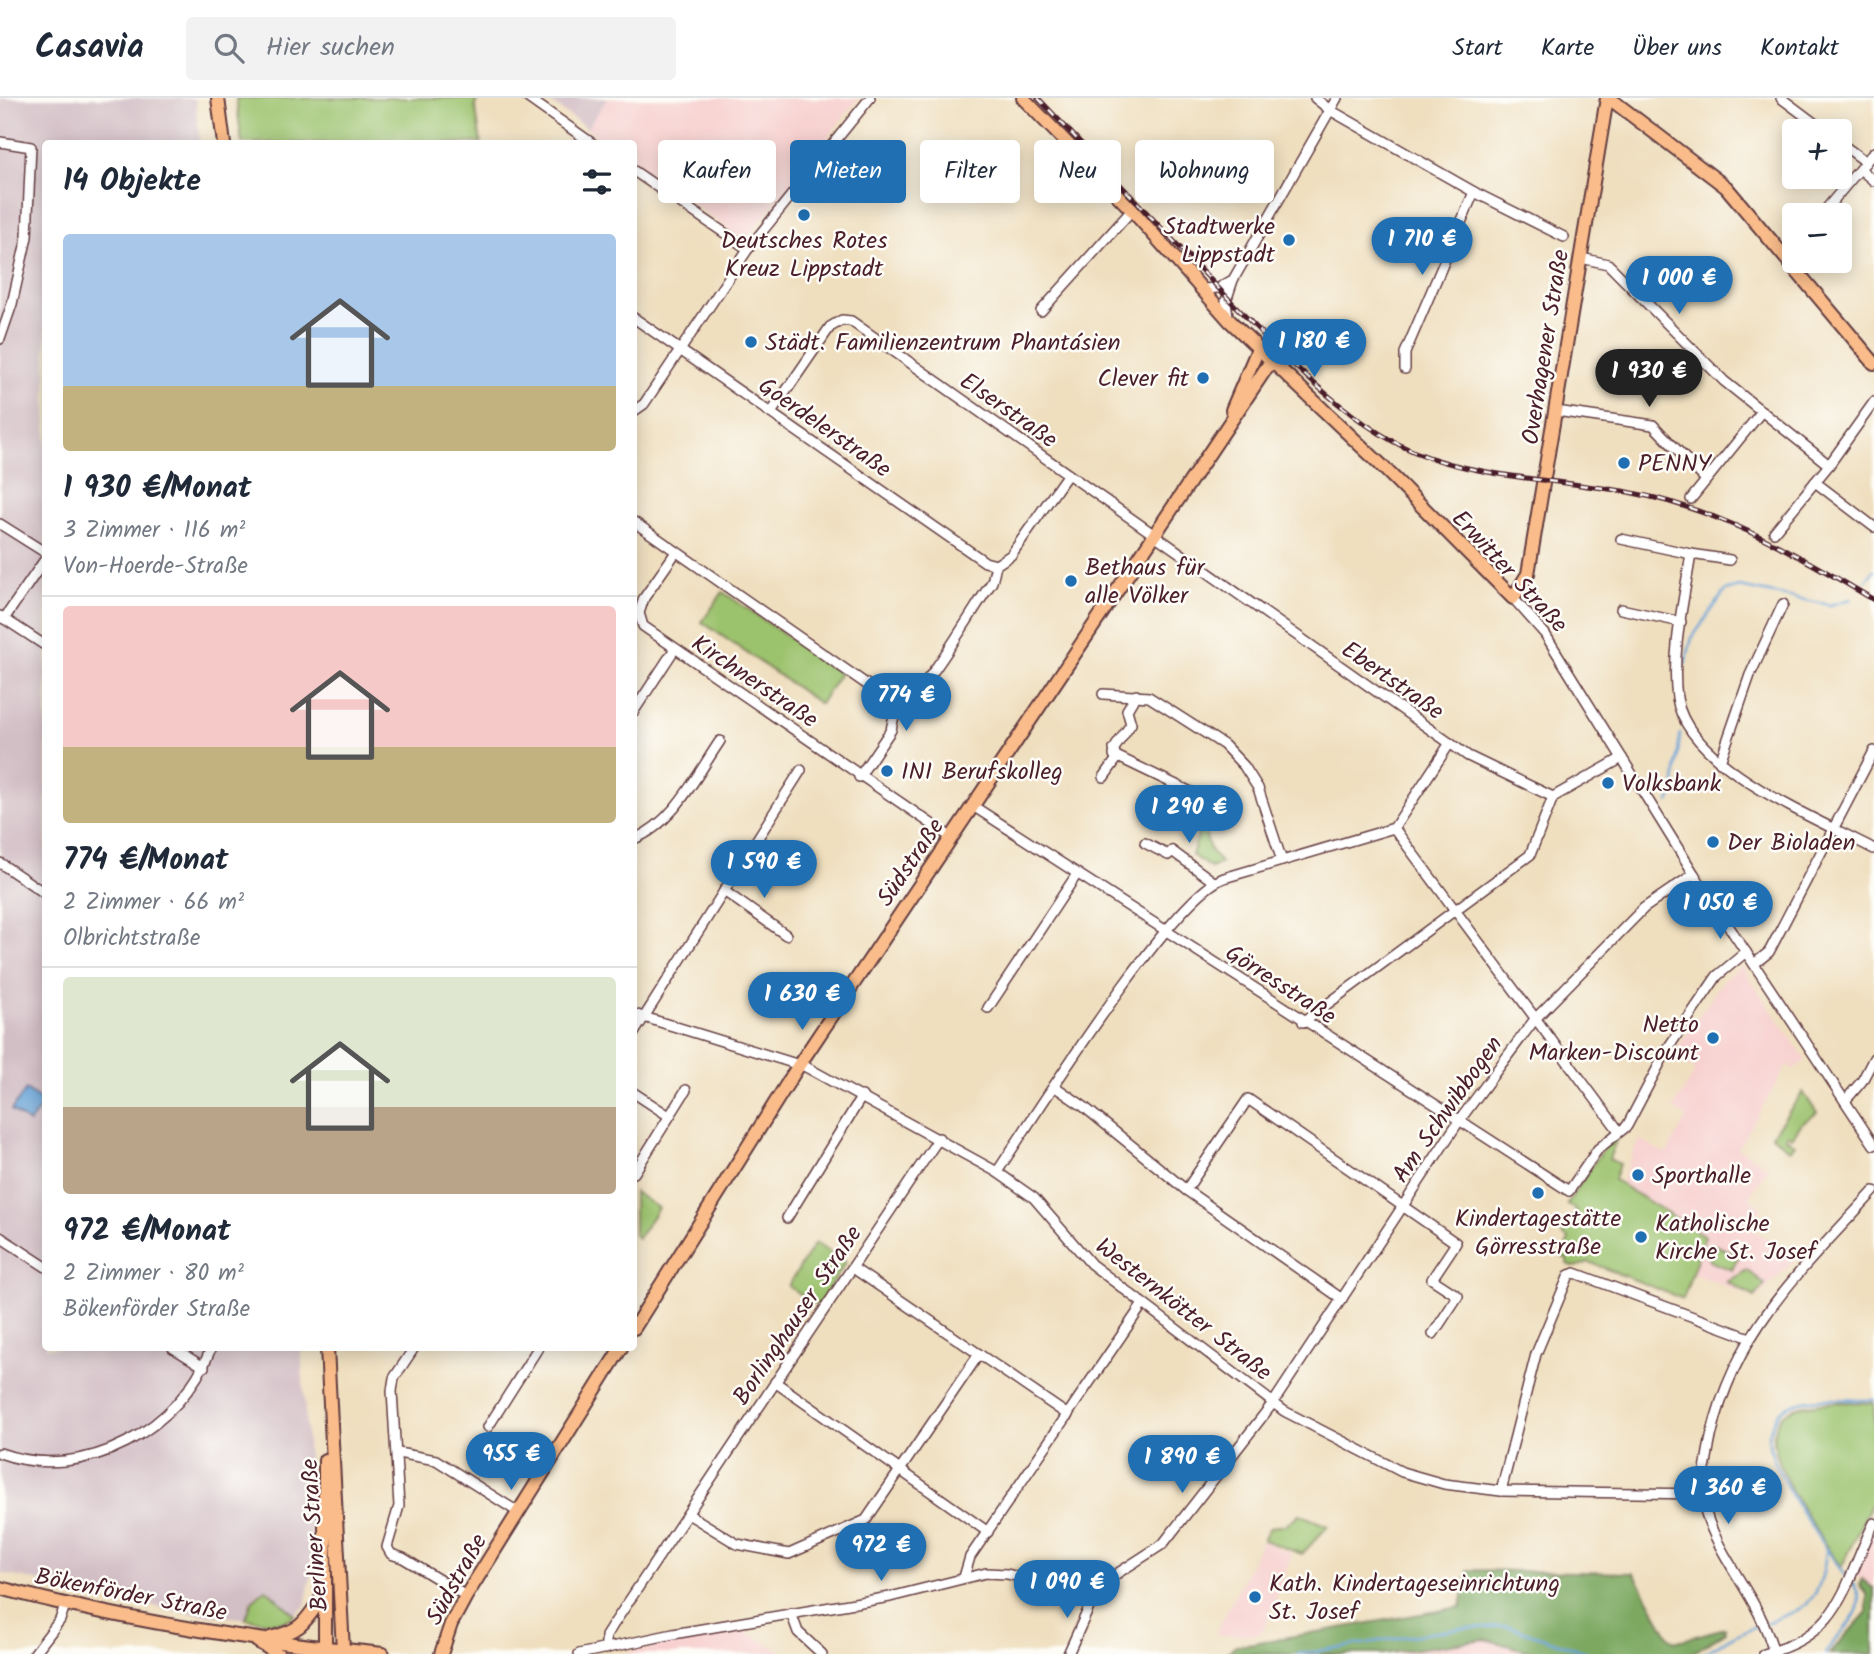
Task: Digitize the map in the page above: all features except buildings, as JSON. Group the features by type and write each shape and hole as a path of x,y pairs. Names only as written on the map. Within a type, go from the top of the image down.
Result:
{"main road":[{"path":"218,98 224,140"},
{"name":"Erwitter Straße","path":"1023,98 1132,210 1230,321 1389,473 1513,598"},
{"path":"1608,98 1726,187 1782,253"},
{"name":"Overhagener Straße","path":"1513,598 1528,574 1608,98"},
{"path":"1798,273 1874,363"},
{"name":"Südstraße","path":"1228,424 1258,349"},
{"name":"Südstraße","path":"637,1323 799,1065 1271,361"},
{"name":"Berliner Straße","path":"324,1651 327,1351"},
{"name":"Südstraße","path":"441,1654 451,1624 466,1596 619,1351"},
{"name":"Berliner Straße","path":"328,1413 339,1552 343,1652"},
{"name":"Bökenförder Straße","path":"0,1588 65,1605 324,1651 383,1654"},
{"path":"258,1639 296,1631 307,1623 323,1596"},
{"path":"258,1639 278,1654"}],"street":[{"path":"528,98 587,140"},
{"path":"637,409 644,404 681,351 748,249 870,98"},
{"path":"1315,98 1329,110 1474,192 1564,237"},
{"path":"1230,321 1226,301 1233,280 1336,98"},
{"path":"1781,98 1809,119"},
{"path":"0,142 31,147 27,237 12,303 0,339"},
{"path":"1831,203 1874,152"},
{"path":"1852,154 1874,181"},
{"path":"637,173 748,249"},
{"path":"1405,369 1405,353 1474,192"},
{"path":"1041,311 1132,210"},
{"path":"1581,258 1608,264 1724,381 1829,465"},
{"path":"1201,289 1219,288 1233,280"},
{"name":"Goerdelerstraße","path":"637,320 985,562 996,565"},
{"name":"Elserstraße","path":"771,413 830,327 842,320 851,321 1154,535"},
{"path":"1774,531 1829,465 1874,402"},
{"path":"1556,411 1653,425 1706,480"},
{"path":"1691,499 1762,411"},
{"path":"859,777 891,730 895,711 909,703 931,673 992,582 996,565 1011,555 1067,475"},
{"path":"1815,482 1874,527"},
{"path":"0,524 42,553"},
{"path":"637,524 882,695 895,711"},
{"name":"Ebertstraße","path":"1154,535 1468,755 1553,797"},
{"path":"1621,539 1730,560"},
{"name":"Kirchnerstraße","path":"676,552 644,598 639,613 643,626 859,777 952,838"},
{"path":"1691,554 1681,622 1677,699 1685,723 1720,762 1741,778 1874,849"},
{"path":"42,562 2,618 42,643"},
{"name":"Erwitter Straße","path":"1513,598 1545,634 1694,874 1874,1145"},
{"path":"1720,762 1750,675 1783,604"},
{"path":"1621,610 1681,622"},
{"path":"637,706 674,650"},
{"path":"1103,694 1149,696 1224,745 1244,766 1258,788 1282,861"},
{"path":"1104,777 1116,760 1114,755 1131,724 1127,710 1136,695"},
{"path":"637,838 651,832 671,812 720,741"},
{"path":"997,1172 1054,1086 1185,908 1214,882 1394,828 1450,743"},
{"path":"1754,964 1769,952 1874,751"},
{"path":"1114,755 1197,795"},
{"path":"1303,1022 1530,855 1553,797 1622,758"},
{"path":"637,1028 801,770"},
{"name":"Görresstraße","path":"973,806 1303,1022 1569,1191 1598,1149 1619,1131"},
{"path":"1394,828 1619,1131 1627,1126 1668,1048 1717,976 1746,952"},
{"path":"1145,843 1168,855 1172,851 1214,882"},
{"path":"0,863 42,891"},
{"path":"988,1008 1077,874"},
{"name":"Am Schwibbogen","path":"1273,1403 1459,1121 1535,1018 1644,908 1694,874"},
{"path":"723,891 786,935"},
{"name":"Westernkötter Straße","path":"637,1015 799,1065 862,1096 997,1172 1034,1198 1091,1264 1273,1403"},
{"path":"1845,1101 1862,1081 1874,1058"},
{"path":"1054,1086 1083,1106 1185,1190 1342,1299"},
{"path":"637,1168 686,1090"},
{"path":"637,1095 670,1116"},
{"path":"787,1218 862,1096"},
{"path":"1185,1190 1248,1099 1456,1243 1432,1279 1458,1296 1433,1334"},
{"name":"Borlinghauser Straße","path":"606,1649 608,1632 939,1138"},
{"path":"1774,1653 1761,1614 1719,1543 1705,1509 1703,1494 1712,1431 1721,1397 1749,1338 1786,1284 1874,1191"},
{"path":"0,1237 42,1264"},
{"path":"853,1268 1068,1415"},
{"path":"1501,1491 1536,1354 1565,1279 1575,1273 1749,1338"},
{"path":"964,1577 970,1557 1143,1304"},
{"path":"178,1351 204,1367"},
{"path":"0,1453 46,1461 78,1459 110,1452 155,1424 181,1401 204,1367 210,1351"},
{"path":"413,1351 394,1378 392,1391 398,1453 399,1506 388,1550 466,1596"},
{"path":"488,1427 536,1351"},
{"path":"688,1514 737,1544 789,1554 866,1520 979,1354"},
{"path":"775,1382 988,1532"},
{"path":"579,1654 791,1613 890,1597 986,1573 1007,1574 1069,1590 1090,1591 1163,1544 1273,1403 1338,1441 1402,1472 1444,1485 1501,1491 1703,1494"},
{"path":"398,1453 436,1460 519,1512"},
{"path":"1764,1654 1774,1653 1803,1640 1820,1626 1847,1589 1874,1523"},
{"path":"1068,1654 1092,1601 1090,1591"},
{"path":"34,1654 60,1620 65,1605"},
{"path":"791,1613 798,1632 822,1654"}],"shaded area":[{"path":"0,98 195,98 200,140 42,140 42,1351 301,1351 311,1506 311,1576 305,1606 284,1623 176,1611 0,1573"},
{"path":"543,98 859,98 826,140 790,140 790,185 776,202 776,140 658,140 658,179 637,164 637,140 603,140"},
{"path":"544,98 608,98 587,128"},
{"path":"692,203 775,203 745,241"},
{"path":"1741,966 1806,1060 1792,1070 1788,1064 1738,1148 1768,1167 1749,1198 1762,1208 1751,1229 1798,1257 1756,1298 1691,1273 1636,1195 1620,1184 1639,1139 1666,1154 1687,1117 1673,1109 1696,1070 1673,1055 1722,981"},
{"path":"1874,1523 1874,1589 1854,1574"},
{"name":"Kath. Kindertageseinrichtung St. Josef","path":"1262,1541 1292,1554 1265,1628 1259,1634 1215,1635"},
{"path":"742,1630 787,1654 619,1654 654,1647"},
{"path":"1485,1639 1538,1654 1383,1654"}],"green space":[{"path":"236,98 479,98 475,104 481,140 242,140"},
{"path":"723,592 840,673 820,704 702,622"},
{"path":"1199,831 1205,831 1210,850 1221,863 1211,868 1192,855"},
{"path":"1803,1092 1817,1113 1802,1123 1792,1137 1787,1134 1785,1137 1795,1145 1790,1150 1772,1135"},
{"path":"1617,1138 1609,1159 1619,1164 1614,1180 1705,1236 1683,1299 1589,1262 1576,1267 1567,1264 1567,1259 1562,1257 1569,1239 1562,1235 1577,1211 1567,1204 1604,1148"},
{"path":"637,1194 658,1208 637,1237"},
{"path":"815,1243 846,1262 818,1306 788,1286"},
{"path":"1715,1245 1739,1255 1732,1270 1709,1261"},
{"path":"1747,1270 1765,1284 1755,1297 1727,1282"},
{"path":"1874,1403 1874,1498 1841,1568 1791,1489 1774,1443 1776,1425 1787,1412 1806,1405"},
{"path":"1299,1514 1328,1526 1302,1554 1263,1540 1270,1527 1286,1525"},
{"path":"1468,1570 1634,1573 1674,1642 1725,1628 1726,1632 1691,1654 1538,1654 1485,1639 1383,1654 1225,1654 1236,1646 1461,1607"},
{"path":"1862,1579 1874,1589 1874,1654 1829,1654 1867,1612 1867,1594 1859,1585"},
{"path":"266,1589 295,1615 278,1622 246,1619 252,1601"}],"water":[{"path":"26,1090 42,1102 42,1106 29,1123 11,1110"}],"waterway":[{"path":"1865,581 1874,571"},
{"path":"1685,664 1692,638 1725,591 1739,587 1830,605 1851,599"},
{"path":"1669,802 1674,793 1680,734"},
{"path":"1847,1578 1790,1493 1773,1457 1769,1443 1770,1434 1777,1416 1793,1404 1815,1399 1874,1400"},
{"path":"1703,1654 1751,1628 1783,1617 1805,1604 1819,1585 1826,1551"},
{"path":"1825,1654 1857,1611 1858,1593 1852,1583"},
{"path":"1298,1654 1462,1628 1508,1626 1592,1654"}],"railway":[{"path":"1038,98 1303,374 1331,398 1387,438 1415,452 1466,468 1628,492 1694,509 1786,550 1874,600"}],"place":[{"name":"Deutsches Rotes Kreuz Lippstadt","path":"804,215"},
{"name":"Stadtwerke Lippstadt","path":"1289,240"},
{"name":"Städt. Familienzentrum Phantásien","path":"751,342"},
{"name":"Clever fit","path":"1203,378"},
{"name":"PENNY","path":"1624,463"},
{"name":"Bethaus für alle Völker","path":"1071,581"},
{"name":"INI Berufskolleg","path":"887,771"},
{"name":"Volksbank","path":"1608,783"},
{"name":"Der Bioladen","path":"1713,842"},
{"name":"Netto Marken-Discount","path":"1713,1038"},
{"name":"Sporthalle","path":"1638,1175"},
{"name":"Kindertagestätte Görresstraße","path":"1538,1193"},
{"name":"Katholische Kirche St. Josef","path":"1641,1237"},
{"name":"Kath. Kindertageseinrichtung St. Josef","path":"1255,1597"}]}
